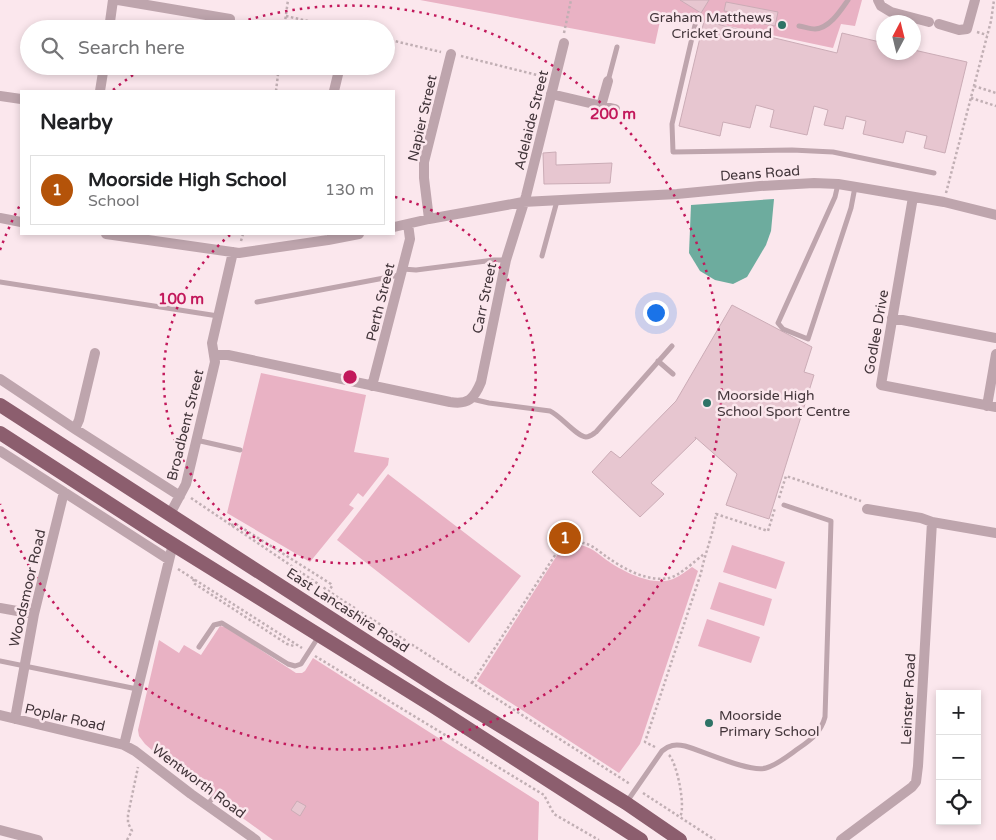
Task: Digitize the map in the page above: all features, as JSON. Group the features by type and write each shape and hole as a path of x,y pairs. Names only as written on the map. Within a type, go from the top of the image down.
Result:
{"highway":[{"name":"East Lancashire Road","path":"0,405 442,690 626,804 680,840"},
{"path":"0,432 173,544 441,711 640,840"}],"street":[{"path":"110,20 113,0"},
{"path":"118,0 230,19"},
{"path":"878,0 881,6 891,12 959,30 967,29 975,0"},
{"name":"Adelaide Street","path":"523,202 564,44"},
{"name":"Napier Street","path":"429,219 424,162 451,54"},
{"path":"100,90 103,75"},
{"path":"334,90 338,75"},
{"path":"601,106 608,81"},
{"path":"551,94 615,109"},
{"path":"0,96 20,99"},
{"name":"Deans Road","path":"395,227 523,202 677,194 789,184 856,186 944,202 996,215"},
{"name":"Godlee Drive","path":"913,197 880,386 991,407"},
{"name":"Carr Street","path":"471,399 481,382 506,260 523,202"},
{"path":"0,220 20,222"},
{"name":"Perth Street","path":"372,386 410,239 408,224"},
{"path":"113,235 239,253 348,235"},
{"name":"Broadbent Street","path":"170,514 186,484 215,362 212,343 233,252"},
{"path":"892,318 996,338"},
{"path":"75,429 79,420 94,353"},
{"path":"991,407 996,354"},
{"path":"214,355 228,355 450,402 464,402 471,399"},
{"path":"0,379 75,429 180,494"},
{"path":"0,452 168,559"},
{"name":"Woodsmoor Road","path":"14,719 34,614 64,492"},
{"path":"867,509 996,533"},
{"name":"Leinster Road","path":"843,839 916,782 932,522"},
{"path":"124,745 173,544"},
{"path":"0,608 34,614"},
{"name":"Poplar Road","path":"0,716 124,745"},
{"name":"Wentworth Road","path":"124,745 135,750 191,794 209,802 256,840"},
{"path":"0,830 38,840"}],"lane":[{"path":"800,26 815,29 825,25 848,0"},
{"path":"695,24 672,124 673,152 792,150 833,152 934,173"},
{"path":"608,81 617,47"},
{"path":"838,184 836,197 778,323 783,329 808,339 851,208 856,186"},
{"path":"542,256 557,200"},
{"path":"257,302 401,272 506,260"},
{"path":"0,282 219,316"},
{"path":"471,399 550,411 555,413 582,436 591,436 672,346"},
{"path":"658,361 673,374"},
{"path":"196,440 240,450"},
{"path":"626,804 662,751 667,747 677,744 694,748 757,770 773,765 811,740 824,724 831,521 784,505"},
{"path":"199,647 214,625 222,623 292,666 299,666 319,635"},
{"path":"0,661 137,689"}],"path":[{"path":"285,20 288,0"},
{"path":"564,44 564,32 572,0"},
{"path":"944,202 991,21 994,0"},
{"path":"286,16 303,20"},
{"path":"395,41 555,79"},
{"path":"276,90 278,75"},
{"path":"974,86 996,93"},
{"path":"971,98 996,106"},
{"path":"180,494 231,525 329,591 715,840"},
{"path":"680,817 683,813 683,806 675,763 671,756 645,742 701,573 704,554 712,538 716,514"},
{"path":"231,525 236,524 331,584 332,586 329,591"},
{"path":"472,683 561,546 572,542 588,545 629,570 643,576 661,578 670,578 676,575 704,554"},
{"path":"168,559 178,570 544,795 554,814 599,840"},
{"path":"127,840 132,831 128,823 128,815 139,766 144,758"}],"shaded area":[{"name":"Graham Matthews Cricket Ground","path":"420,0 862,0 855,26 841,24 833,48 662,12 655,44"},
{"path":"774,199 771,231 766,245 747,277 733,284 715,280 700,271 689,253 691,205"},
{"path":"261,373 366,395 354,452 389,458 388,465 363,497 358,493 349,505 354,508 310,562 227,513"},
{"path":"388,474 521,576 469,643 337,540"},
{"path":"566,545 586,547 622,570 648,580 665,581 673,579 692,567 698,571 640,744 619,773 477,681 561,549"},
{"path":"732,545 785,562 776,589 723,572"},
{"path":"719,582 772,599 764,626 710,609"},
{"path":"707,619 760,637 751,663 698,646"},
{"path":"220,626 226,627 296,673 305,671 313,658 539,802 538,840 273,840 168,764 145,744 139,736 138,730 159,640 179,653 184,645 201,655"}],"building":[{"path":"680,0 709,0 701,13"},
{"path":"726,2 778,12 775,26 735,19 736,13 724,11"},
{"path":"704,21 837,53 842,33 876,41 876,60 921,60 921,52 967,62 945,153 924,148 927,136 906,131 903,143 863,134 866,121 846,116 843,129 824,125 828,110 814,106 807,135 770,127 774,110 756,105 750,128 723,122 720,136 679,126"},
{"path":"556,152 556,165 612,163 610,183 544,184 543,153"},
{"path":"732,305 812,347 804,372 814,375 769,519 726,505 737,474 695,437 696,439 651,483 664,494 640,517 592,472 611,451 620,458 676,401"},
{"path":"297,801 306,806 300,816 291,810"}],"place":[{"name":"Graham Matthews Cricket Ground","path":"782,25"},
{"name":"Moorside High School Sport Centre","path":"707,403"},
{"name":"Moorside High School","path":"565,538"},
{"name":"Moorside Primary School","path":"709,723"}]}
